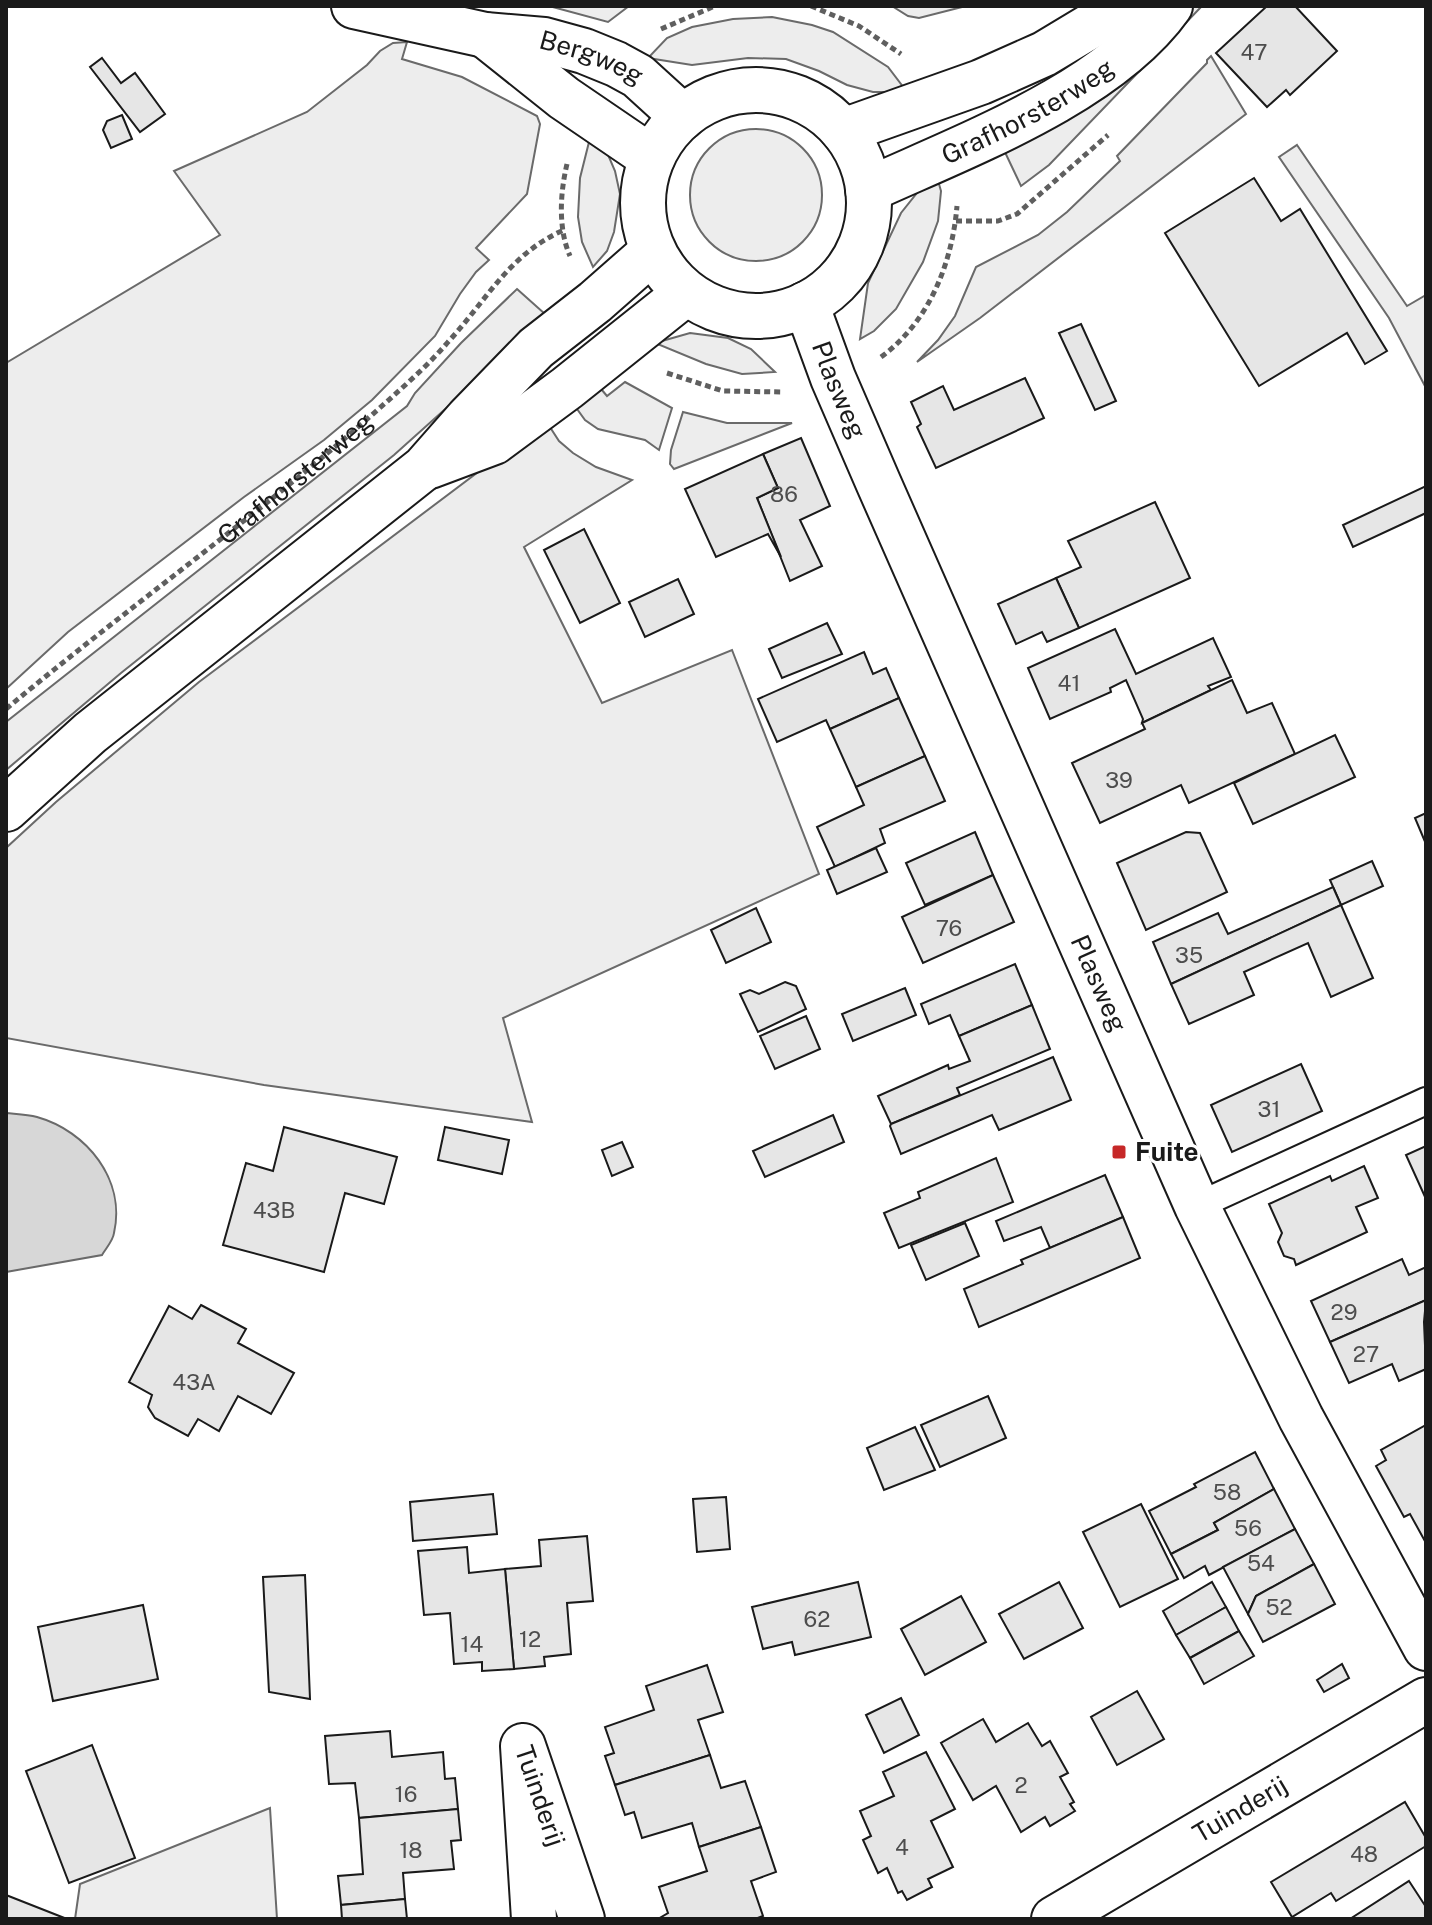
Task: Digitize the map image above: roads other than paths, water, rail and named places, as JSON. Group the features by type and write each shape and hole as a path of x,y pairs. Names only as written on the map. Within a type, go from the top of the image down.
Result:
{"street":[{"name":"Bergweg","path":"354,6 400,10 485,35 544,40 616,64 638,76 683,117"},
{"name":"Grafhorsterweg","path":"843,131 981,82 1044,54 1124,6"},
{"name":"Grafhorsterweg","path":"868,190 1017,121 1065,94 1137,44 1170,6"},
{"name":"Bergweg","path":"485,35 584,111 652,158"},
{"path":"754,90 779,93 803,101 825,113 843,131 856,149 868,190 868,218 861,245 848,269 829,289 806,304 782,313 757,316 732,314 686,293 667,274 653,251 645,228 642,204 652,158 665,135 683,117 704,102 754,90"},
{"path":"6,809 90,733 424,468 536,348 653,251"},
{"path":"424,468 494,442 686,293"},
{"name":"Plasweg","path":"806,304 833,378 1197,1206 1301,1418 1426,1648"},
{"name":"Tuinderij","path":"1054,1919 1426,1700"},
{"name":"Tuinderij","path":"534,1919 523,1746 582,1919"}],"lane":[{"path":"1197,1206 1426,1101"}],"place":[{"name":"Fuite","path":"1119,1152"}]}
